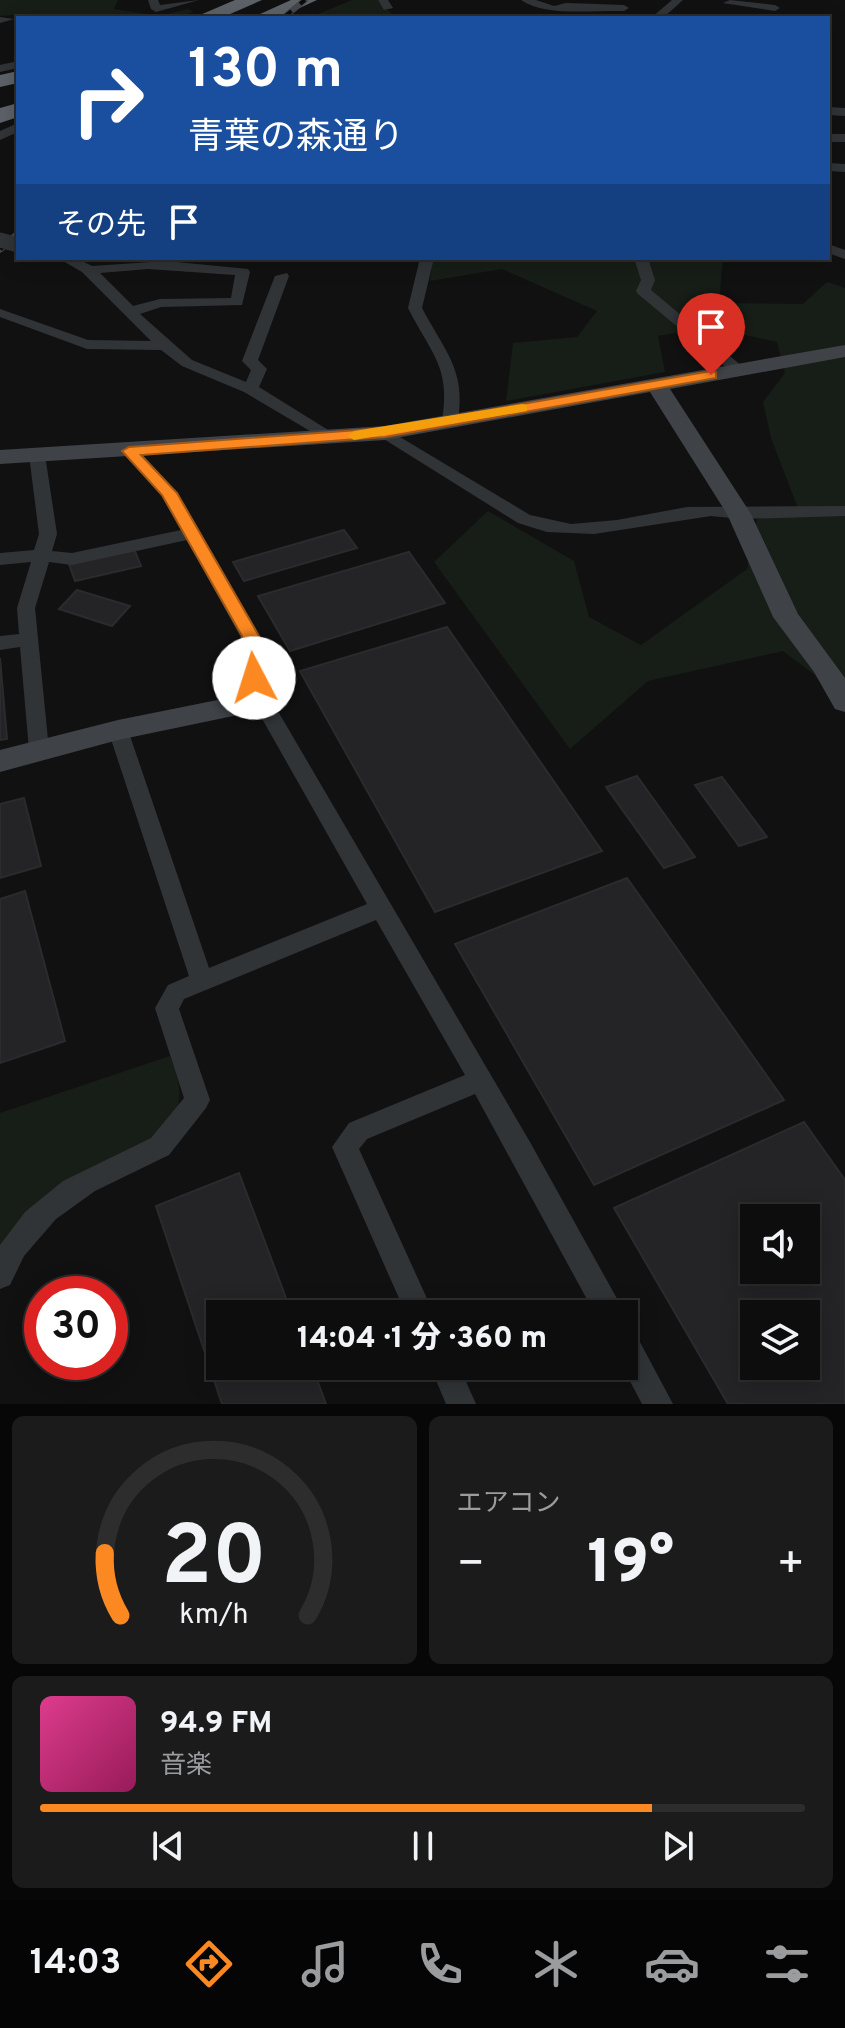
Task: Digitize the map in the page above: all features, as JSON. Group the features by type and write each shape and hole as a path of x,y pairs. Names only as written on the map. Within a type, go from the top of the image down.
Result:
{"highway":[{"path":"209,16 253,0"},
{"path":"241,16 283,0"},
{"path":"268,16 317,2"},
{"path":"296,16 317,2"}],"street":[{"path":"153,0 156,9 162,10 194,0"},
{"path":"526,0 552,14 566,6 624,8"},
{"path":"613,16 634,0"},
{"path":"658,16 678,0"},
{"path":"728,3 773,9"},
{"path":"69,260 90,271 187,363 250,389 333,438"},
{"path":"427,260 415,308 423,326 453,370 456,392 450,421"},
{"path":"642,260 648,280 643,291 738,370"},
{"path":"90,271 125,263 159,263 243,272 237,302 160,303 130,312"},
{"path":"250,389 259,369 250,361 282,276"},
{"path":"0,313 30,319 73,342 94,347 165,345"},
{"path":"0,457 385,433 845,351"},
{"path":"656,385 739,514 786,617 824,666 845,702"},
{"path":"385,433 524,519 547,529 608,529 711,510 739,514 809,508 845,511"},
{"path":"129,451 160,480 250,636 254,678 262,701 481,1080 602,1300"},
{"path":"37,455 48,534 26,608 39,750"},
{"path":"0,559 40,555 72,559 191,534"},
{"path":"0,643 27,639"},
{"path":"0,761 118,730 262,701"},
{"path":"118,730 202,981"},
{"path":"0,1275 5,1260 40,1215 83,1183 156,1150 178,1128 197,1100 167,1008 176,992 382,908"},
{"path":"414,1300 345,1147 358,1131 481,1080"},
{"path":"638,1367 658,1404"},
{"path":"450,1380 461,1404"}],"shaded area":[{"path":"0,0 118,0 114,9 158,16 26,14 0,16"},
{"path":"352,0 378,0 394,16 313,16"},
{"path":"188,9 194,12 181,16 158,16"},
{"path":"433,260 723,260 719,303 803,304 827,282 845,288 845,698 783,651 648,681 570,749 434,562 488,511 574,561 589,617 641,645 747,569 757,519 797,506 771,438 763,402 785,373 777,342 709,327 658,336 665,372 506,401 513,343 577,337 597,311 502,269 430,281"},
{"path":"170,1056 180,1093 168,1128 0,1247 0,1113"}],"building":[{"path":"344,530 357,548 244,581 233,562"},
{"path":"134,549 141,566 75,581 69,564"},
{"path":"409,552 445,603 290,651 258,596"},
{"path":"77,590 130,606 112,626 59,609"},
{"path":"447,627 602,851 435,912 300,671"},
{"path":"0,658 7,739 0,740"},
{"path":"637,776 695,857 664,868 606,787"},
{"path":"722,777 767,837 739,846 695,785"},
{"path":"24,798 41,866 0,878 0,804"},
{"path":"627,878 784,1100 594,1185 455,944"},
{"path":"25,891 65,1041 0,1063 0,899"},
{"path":"804,1122 845,1180 845,1404 728,1404 614,1208"},
{"path":"239,1173 287,1300 206,1300 206,1356 156,1206"},
{"path":"214,1380 317,1380 326,1404 222,1404"}],"railway":[{"path":"285,16 305,0"},
{"path":"0,249 16,236"}],"slow traffic":[{"path":"354,436 522,408"}],"route":[{"path":"254,678 250,636 169,493 160,480 129,451 385,433 711,375"}]}
